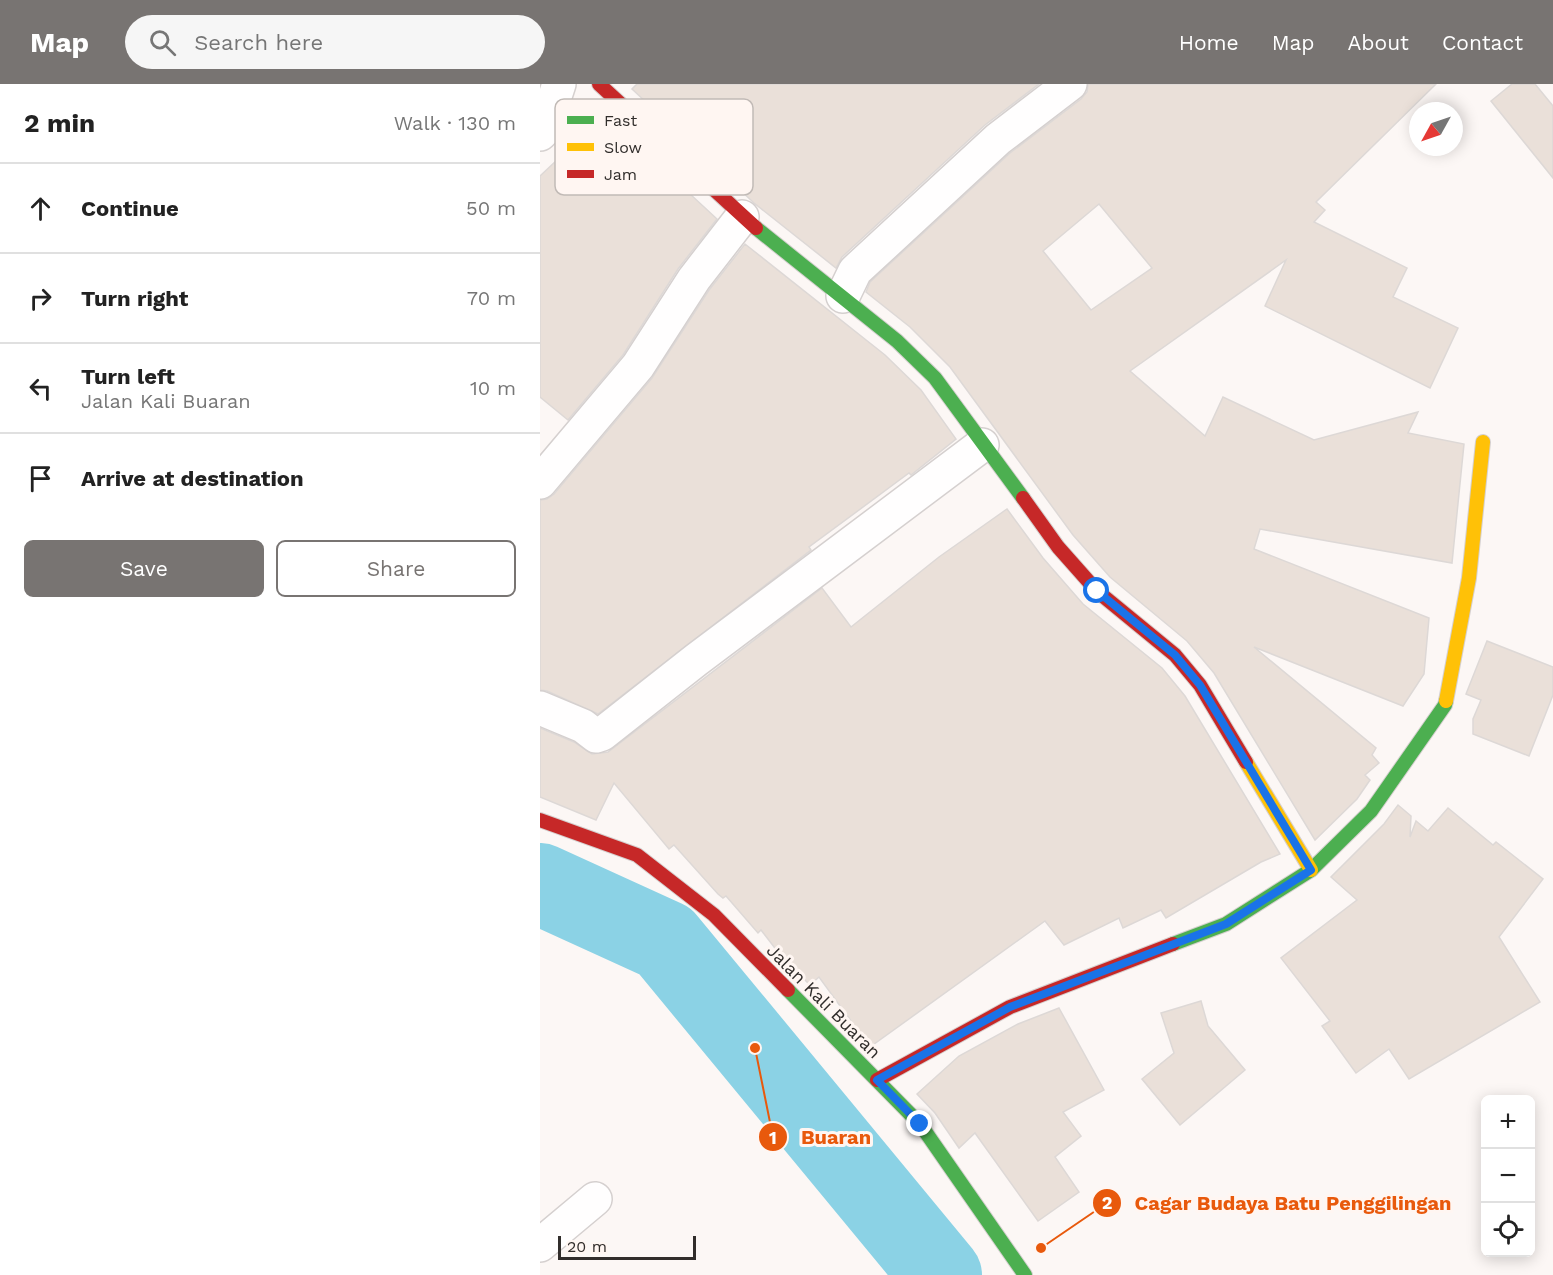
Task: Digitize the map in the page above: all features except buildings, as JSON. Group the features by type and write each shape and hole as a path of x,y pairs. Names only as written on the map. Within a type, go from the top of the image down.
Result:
{"street":[{"path":"540,134 544,130 559,84"},
{"path":"843,296 855,271 998,140 1070,84"},
{"path":"604,86 618,99"},
{"path":"719,195 742,217 897,341 935,378 988,450 982,445"},
{"path":"540,482 638,366 694,279 742,217"},
{"path":"877,1080 1010,1007 1226,924 1311,870 1371,811 1445,705 1469,578 1483,442"},
{"path":"540,708 583,726 596,736 602,734 696,660 982,445"},
{"path":"982,445 1058,547 1097,591 1175,655 1200,685 1311,870"},
{"name":"Jalan Kali Buaran","path":"540,820 637,855 706,908 920,1124 1025,1275"},
{"path":"540,1245 595,1200"}],"waterway":[{"path":"540,884 665,941 941,1275"}],"traffic: fast":[{"path":"756,228 897,341 935,378 1023,498"},
{"path":"1173,944 1226,924 1311,870 1371,811 1446,701"},
{"path":"788,990 920,1124 1025,1275"}],"traffic: slow":[{"path":"1446,701 1469,578 1483,442"},
{"path":"1246,762 1311,870"}],"traffic: jam":[{"path":"599,84 615,99"},
{"path":"720,195 756,228"},
{"path":"1023,498 1058,547 1097,591 1175,655 1200,685 1246,762"},
{"path":"540,820 637,855 714,915 788,990"},
{"path":"877,1080 1010,1007 1173,944"}],"place":[{"name":"Buaran","path":"755,1048"},
{"name":"Cagar Budaya Batu Penggilingan","path":"1041,1248"}],"route":[{"path":"920,1124 877,1080 1010,1007 1226,924 1311,870 1200,685 1175,655 1097,591"}]}
